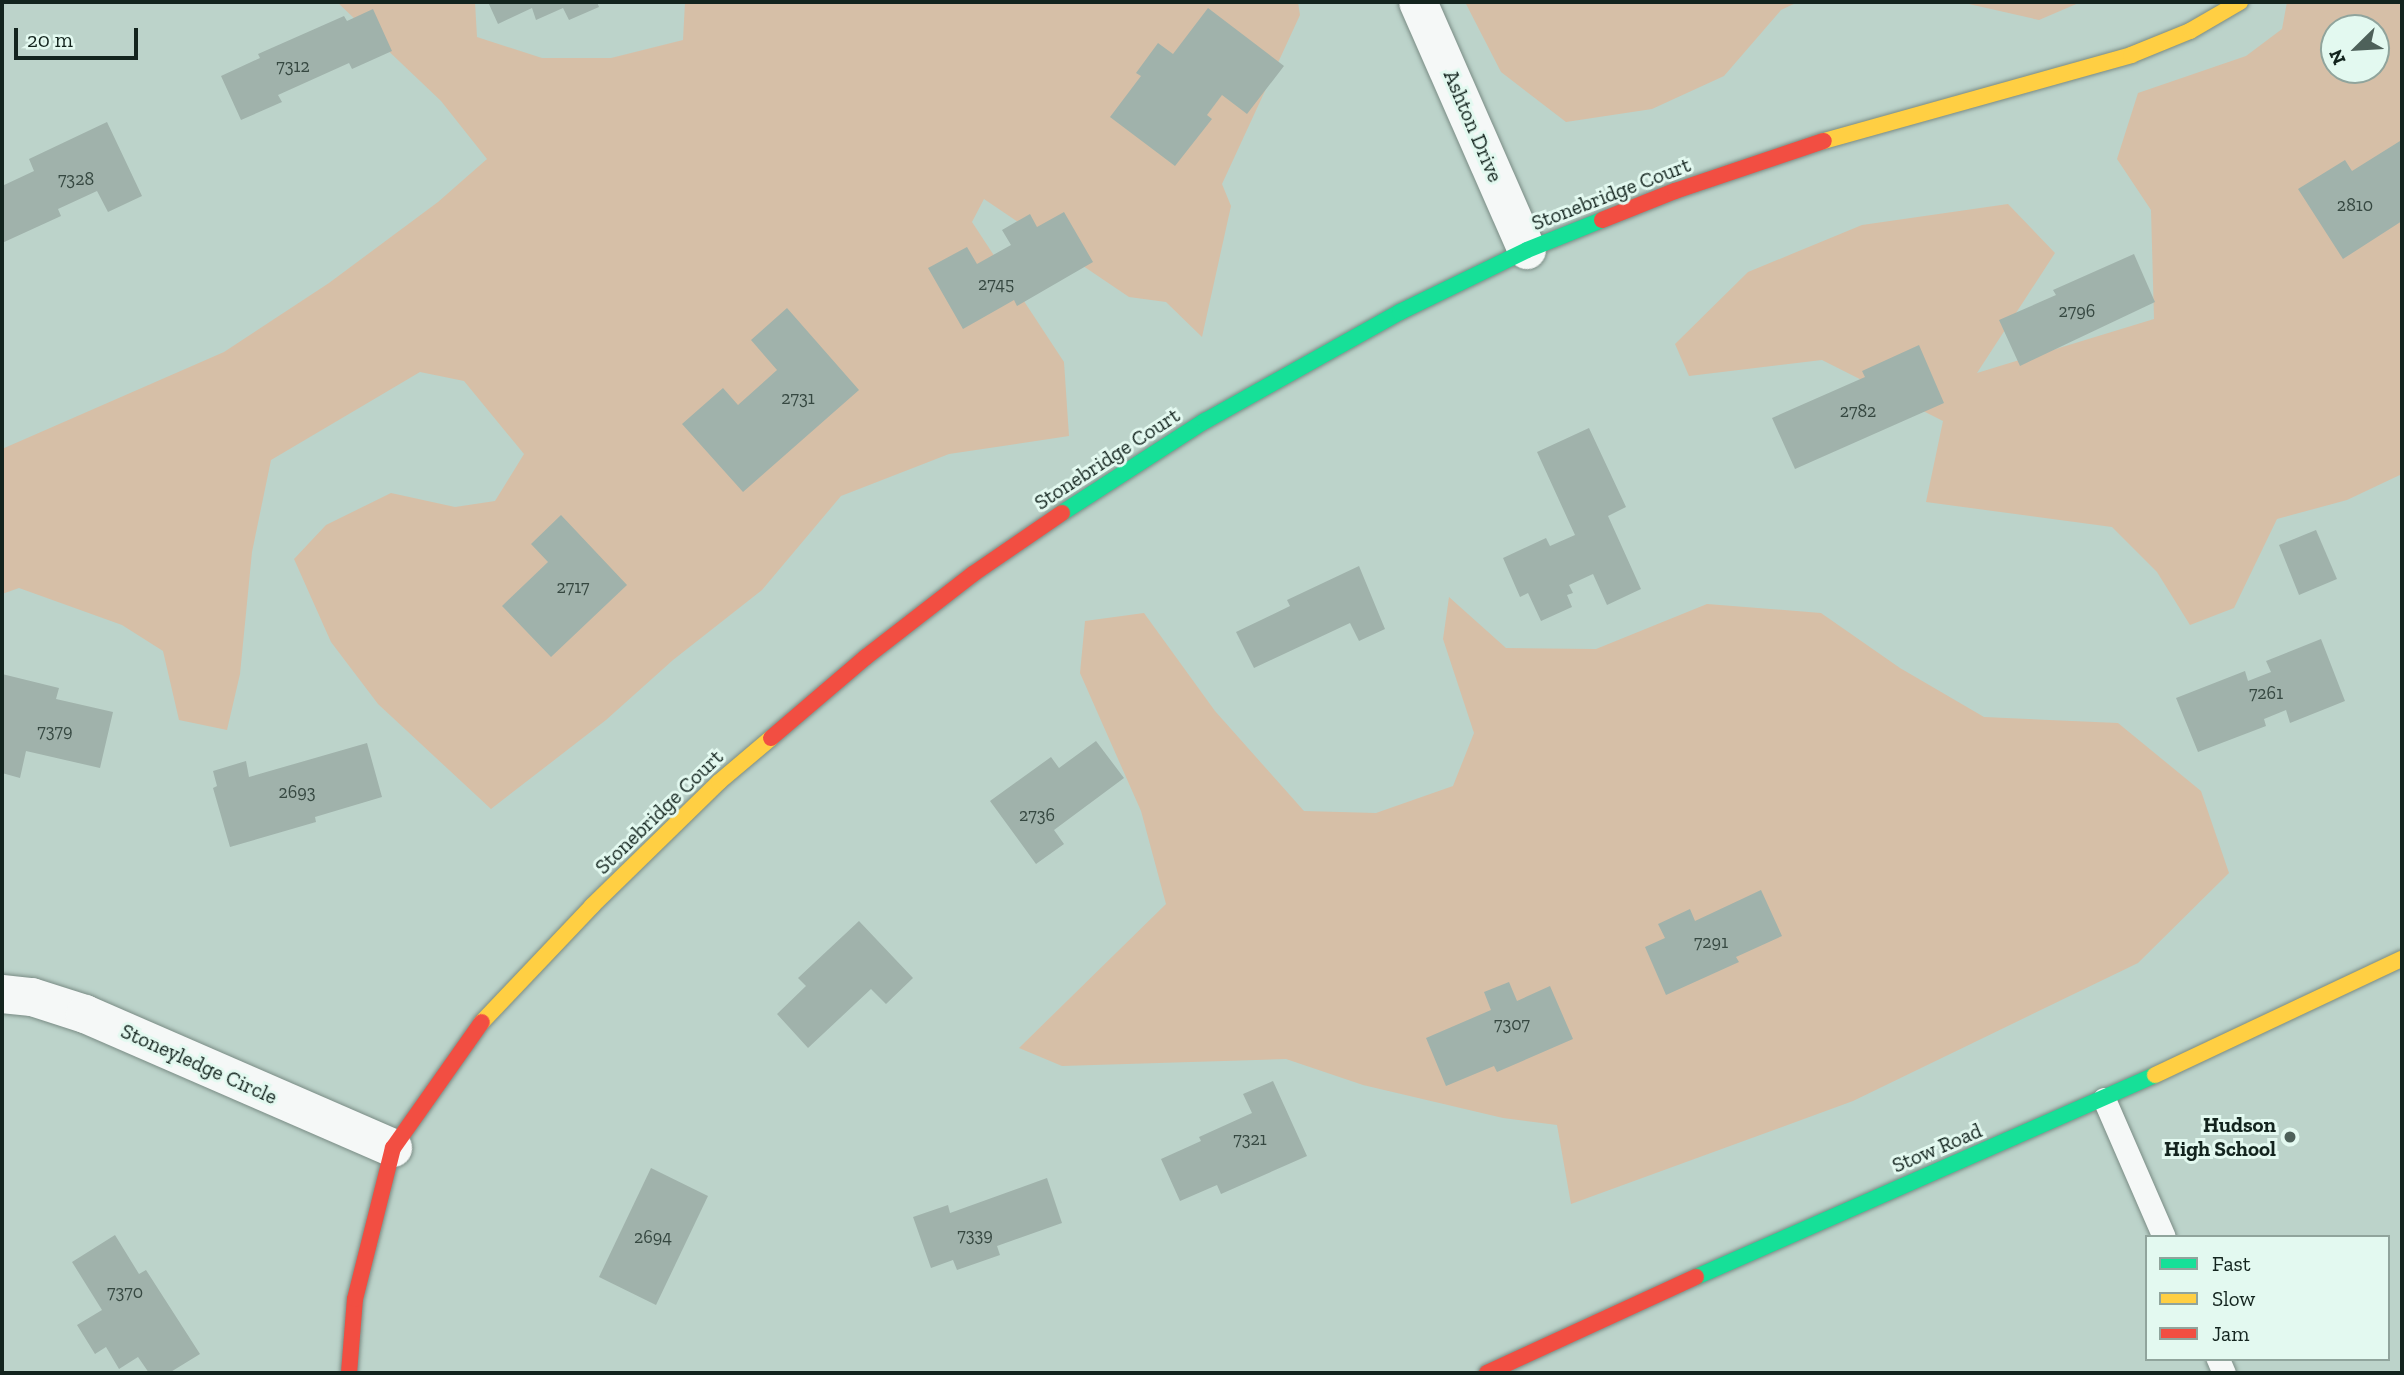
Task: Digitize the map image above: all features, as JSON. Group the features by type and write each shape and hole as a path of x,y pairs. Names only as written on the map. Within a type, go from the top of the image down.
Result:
{"street":[{"name":"Ashton Drive","path":"1418,2 1527,250"},
{"name":"Stonebridge Court","path":"349,1373 355,1299 393,1148 484,1020 592,906 719,782 866,657 973,574 1115,476 1181,435 1400,312 1527,250 1675,191 1831,139 2131,55 2190,31 2240,2"},
{"name":"Stow Road","path":"1487,1373 1790,1234 2104,1099 2402,959"},
{"name":"Stoneyledge Circle","path":"2,994 32,998 85,1014 393,1148"}],"lane":[{"path":"2104,1099 2163,1235"}],"shaded area":[{"path":"337,2 475,2 477,37 542,58 611,58 683,40 685,2 1298,2 1300,15 1222,184 1231,206 1202,337 1166,302 1129,297 984,199 972,222 1064,362 1069,436 949,454 841,496 762,590 673,660 606,720 491,809 378,704 331,642 294,559 326,525 391,493 455,507 495,501 524,454 464,381 420,372 271,460 252,552 240,674 227,730 179,720 163,651 122,625 19,588 2,594 2,449 224,352 329,283 438,202 487,159 441,101"},
{"path":"1465,2 1798,2 1781,10 1724,76 1652,109 1566,122 1501,72"},
{"path":"1960,2 2081,2 2039,20"},
{"path":"2287,2 2402,2 2402,474 2347,500 2277,519 2234,608 2190,625 2157,572 2112,527 1926,502 1943,421 1822,360 1689,376 1675,344 1748,272 1862,225 2008,204 2055,253 1977,373 2154,319 2151,210 2117,159 2138,93 2246,56 2282,29"},
{"path":"1449,597 1506,648 1596,649 1707,604 1821,613 1900,668 1984,717 2118,723 2201,791 2229,873 2138,963 1853,1101 1571,1204 1557,1125 1503,1118 1363,1085 1286,1059 1062,1066 1019,1048 1166,904 1141,811 1080,673 1085,621 1144,613 1215,711 1304,811 1376,813 1453,786 1474,733 1443,639"}],"building":[{"path":"488,2 597,2 599,7 569,20 563,8 536,20 532,8 498,24"},
{"path":"1208,8 1284,66 1247,114 1222,95 1207,115 1212,119 1175,166 1110,117 1141,76 1136,73 1158,43 1173,54"},
{"path":"373,9 392,51 352,69 349,63 278,95 282,102 241,120 221,76 260,58 258,54 344,16 347,21"},
{"path":"107,122 142,196 108,212 97,191 58,209 61,216 2,243 2,186 34,171 29,159"},
{"path":"2400,141 2402,221 2343,259 2298,189 2345,160 2352,171"},
{"path":"1064,212 1093,262 1017,306 1014,300 963,329 928,268 967,247 977,264 1011,245 1002,230 1030,214 1037,227"},
{"path":"2134,254 2155,302 2020,366 1999,320 2056,295 2053,290"},
{"path":"787,308 859,390 743,492 682,424 723,388 738,405 777,370 751,340"},
{"path":"1919,345 1944,403 1795,469 1772,418 1865,377 1862,371"},
{"path":"1589,428 1626,507 1608,516 1641,589 1607,605 1593,574 1569,585 1573,593 1567,595 1572,607 1541,621 1528,593 1520,597 1503,558 1546,538 1550,546 1575,535 1537,452"},
{"path":"561,515 627,585 551,657 502,606 548,562 531,544"},
{"path":"2316,530 2337,579 2299,595 2279,545"},
{"path":"1359,566 1385,629 1359,641 1350,623 1254,668 1236,632 1290,606 1287,600"},
{"path":"2321,639 2345,701 2290,723 2286,710 2264,719 2266,726 2198,752 2176,698 2245,671 2248,681 2271,672 2266,661"},
{"path":"2,674 59,688 56,699 113,712 100,768 26,751 20,778 2,773"},
{"path":"1096,741 1124,778 1054,830 1064,844 1036,864 990,801 1051,757 1059,768"},
{"path":"367,743 382,797 315,817 316,822 230,847 213,788 217,786 213,771 246,761 249,777"},
{"path":"1761,890 1782,936 1736,957 1739,962 1666,995 1645,947 1665,938 1658,924 1690,909 1695,921"},
{"path":"859,921 913,978 886,1004 871,989 808,1048 777,1014 806,986 798,978"},
{"path":"1509,982 1517,1001 1550,986 1573,1039 1497,1072 1494,1066 1446,1086 1426,1038 1491,1010 1484,992"},
{"path":"1273,1081 1307,1156 1221,1194 1217,1185 1180,1201 1161,1159 1201,1141 1199,1137 1252,1113 1243,1094"},
{"path":"651,1168 708,1196 656,1305 599,1277"},
{"path":"1047,1178 1062,1223 997,1246 1000,1255 957,1270 953,1260 931,1268 913,1217 948,1205 950,1213"},
{"path":"115,1235 139,1274 146,1270 200,1354 169,1373 149,1373 138,1357 119,1369 106,1347 95,1354 77,1325 102,1310 72,1262"}],"traffic: fast":[{"path":"1062,513 1205,421 1400,312 1527,250 1602,220"},
{"path":"1696,1277 2155,1075"}],"traffic: slow":[{"path":"1824,141 2131,55 2190,31 2240,2"},
{"path":"482,1022 592,906 719,782 771,738"},
{"path":"2155,1075 2402,959"}],"traffic: jam":[{"path":"1602,220 1675,191 1824,141"},
{"path":"771,738 866,657 973,574 1062,513"},
{"path":"349,1373 355,1299 393,1148 482,1022"},
{"path":"1487,1373 1696,1277"}],"place":[{"name":"Hudson High School","path":"2290,1137"}]}
